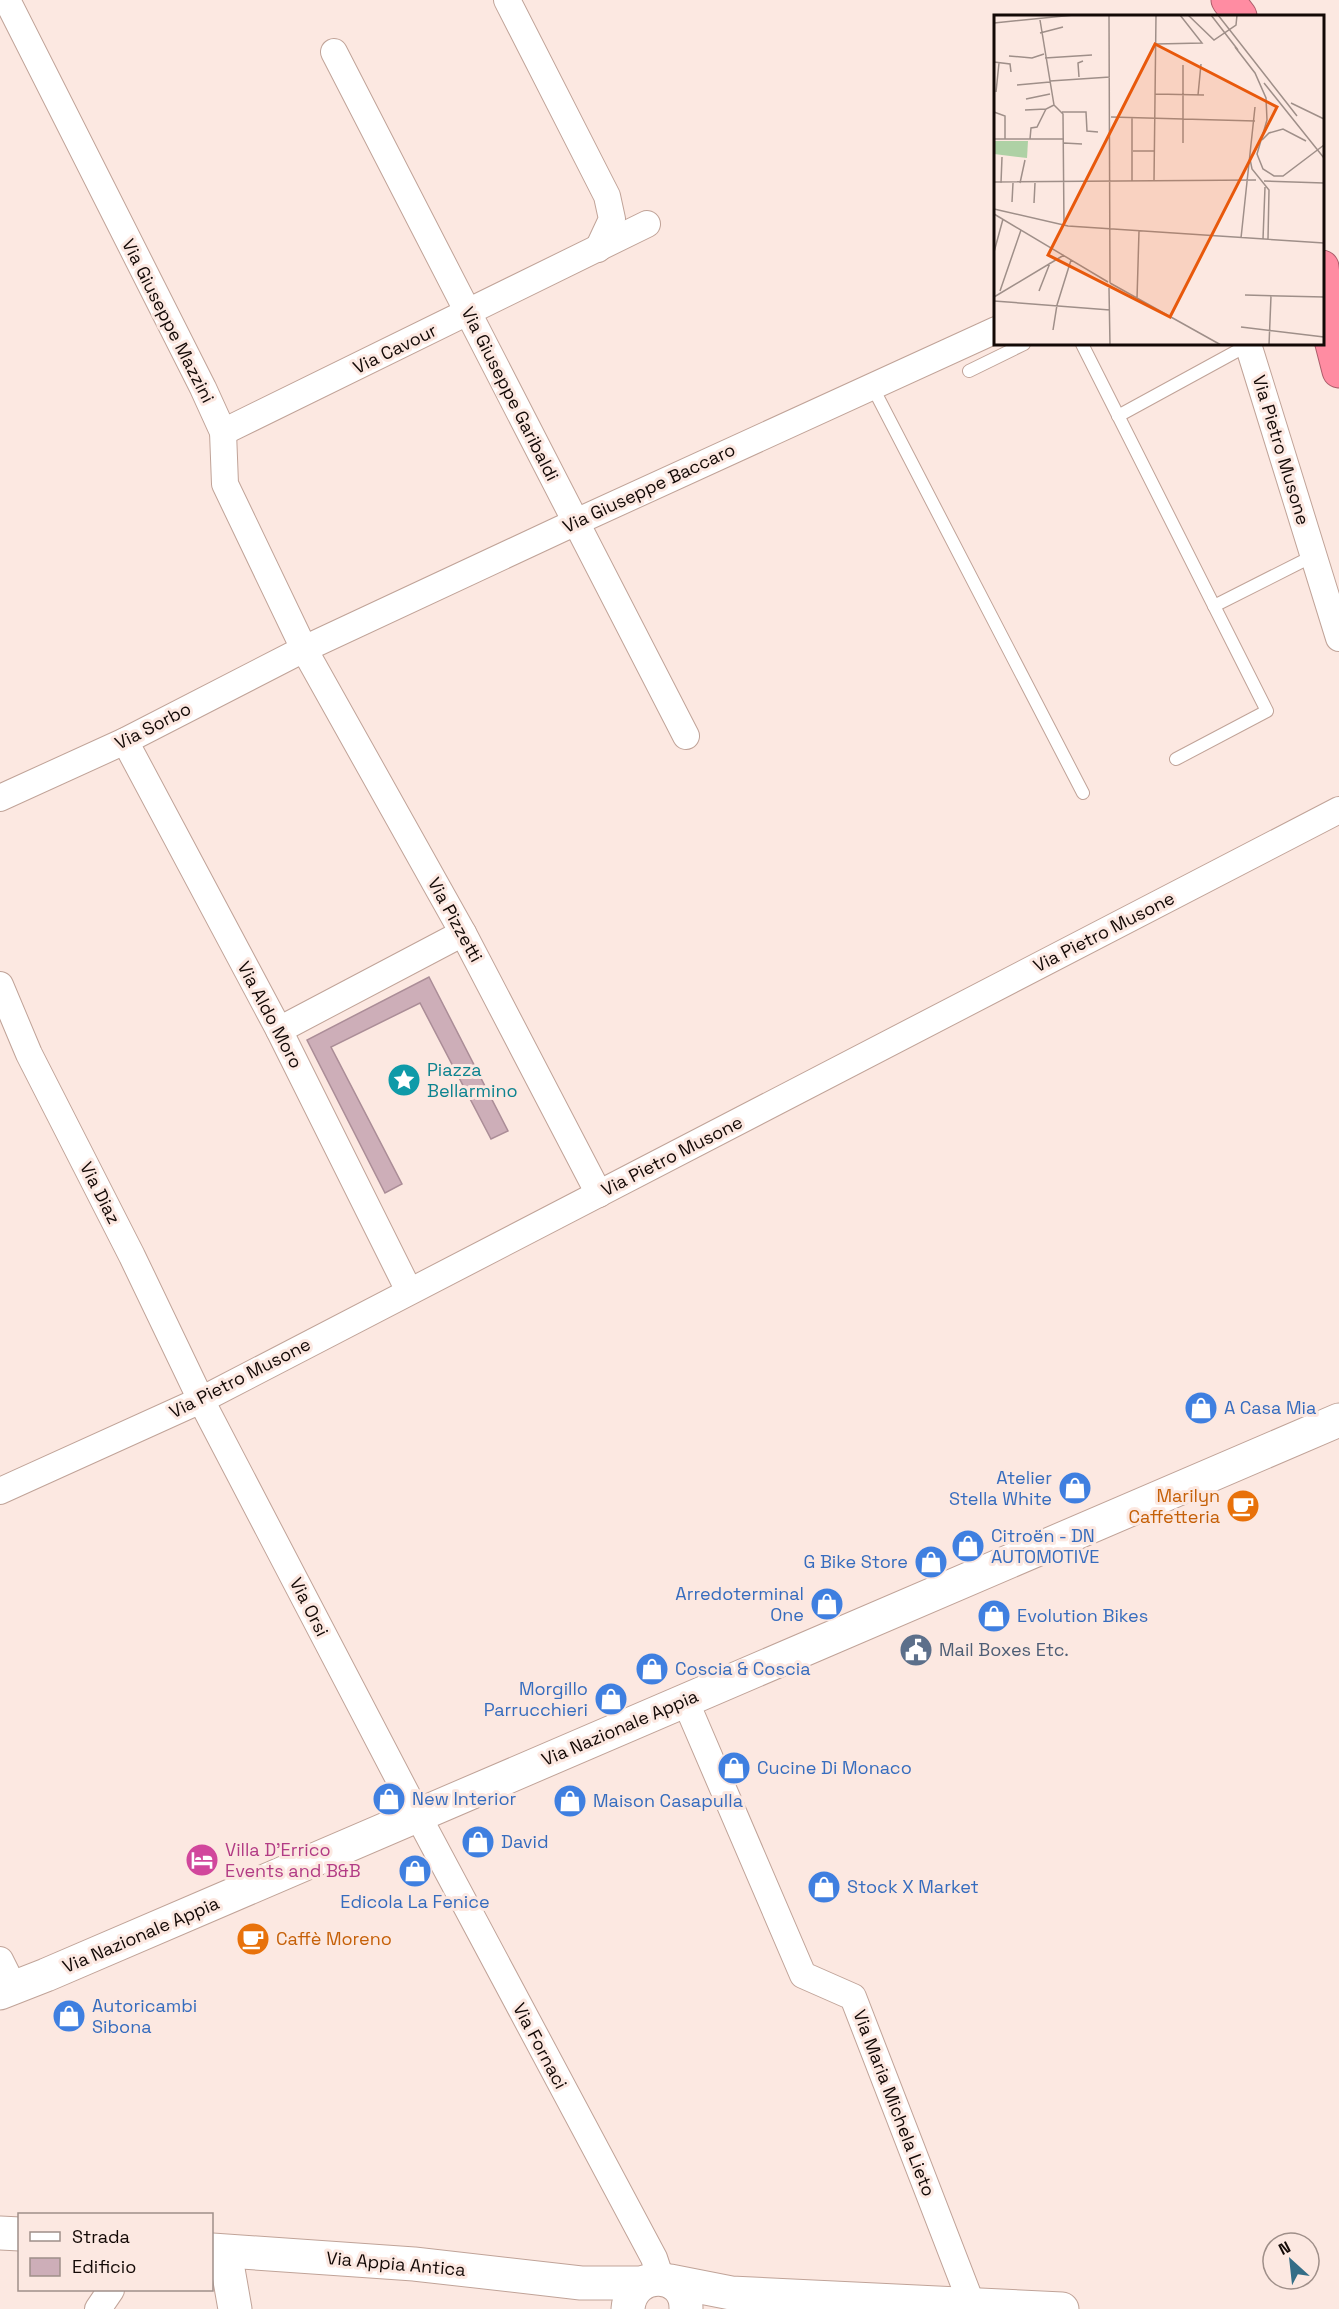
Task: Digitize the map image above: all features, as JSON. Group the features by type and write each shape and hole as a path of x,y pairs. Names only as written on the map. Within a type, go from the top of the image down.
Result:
{"highway":[{"path":"1228,0 1239,15"},
{"path":"1324,276 1331,340 1339,371"}],"main road":[{"name":"Via Nazionale Appia","path":"5,1980 417,1814 1339,1420"},
{"path":"0,2233 18,2234"},
{"name":"Via Appia Antica","path":"218,2251 414,2264 581,2283 657,2296 731,2293 1062,2309"},
{"path":"218,2251 235,2309"}],"street":[{"name":"Via Giuseppe Mazzini","path":"7,0 203,388 223,432 225,484 304,649"},
{"path":"507,0 608,196 612,219 598,249"},
{"name":"Via Giuseppe Garibaldi","path":"334,52 686,736"},
{"name":"Via Cavour","path":"223,432 647,224"},
{"name":"Via Giuseppe Baccaro","path":"304,649 994,331"},
{"name":"Via Pietro Musone","path":"1248,345 1339,638"},
{"name":"Via Pietro Musone","path":"1313,555 1339,584"},
{"name":"Via Sorbo","path":"0,798 125,741 304,649"},
{"name":"Via Pizzetti","path":"304,649 463,933 599,1194"},
{"name":"Via Aldo Moro","path":"125,741 279,1030 410,1291"},
{"name":"Via Pietro Musone","path":"0,1491 201,1400 1339,810"},
{"path":"279,1030 463,933"},
{"name":"Via Diaz","path":"0,985 29,1054 132,1256 201,1400"},
{"name":"Via Orsi","path":"201,1400 417,1814"},
{"name":"Via Maria Michela Lieto","path":"685,1700 803,1975 853,1997 972,2306"},
{"name":"Via Fornaci","path":"417,1814 654,2258 657,2296"},
{"path":"98,2309 110,2291"}],"lane":[{"path":"969,371 1022,345"},
{"path":"1082,345 1267,711 1176,759"},
{"path":"1118,416 1246,345"},
{"path":"872,386 1083,793"},
{"path":"1214,606 1313,555"}],"building":[{"path":"429,977 508,1131 491,1139 420,1003 331,1047 402,1184 385,1193 307,1040"}],"place":[{"name":"Piazza Bellarmino","path":"404,1080"},
{"name":"A Casa Mia","path":"1201,1408"},
{"name":"Atelier Stella White","path":"1075,1488"},
{"name":"Marilyn Caffetteria","path":"1243,1506"},
{"name":"Citroën - DN AUTOMOTIVE","path":"968,1546"},
{"name":"G Bike Store","path":"931,1562"},
{"name":"Arredoterminal One","path":"827,1604"},
{"name":"Evolution Bikes","path":"994,1616"},
{"name":"Mail Boxes Etc.","path":"916,1650"},
{"name":"Coscia & Coscia","path":"652,1669"},
{"name":"Morgillo Parrucchieri","path":"611,1699"},
{"name":"Cucine Di Monaco","path":"734,1768"},
{"name":"New Interior","path":"389,1799"},
{"name":"Maison Casapulla","path":"570,1801"},
{"name":"David","path":"478,1842"},
{"name":"Villa D'Errico Events and B&B","path":"202,1860"},
{"name":"Edicola La Fenice","path":"415,1871"},
{"name":"Stock X Market","path":"824,1887"},
{"name":"Caffè Moreno","path":"253,1939"},
{"name":"Autoricambi Sibona","path":"69,2016"}]}
